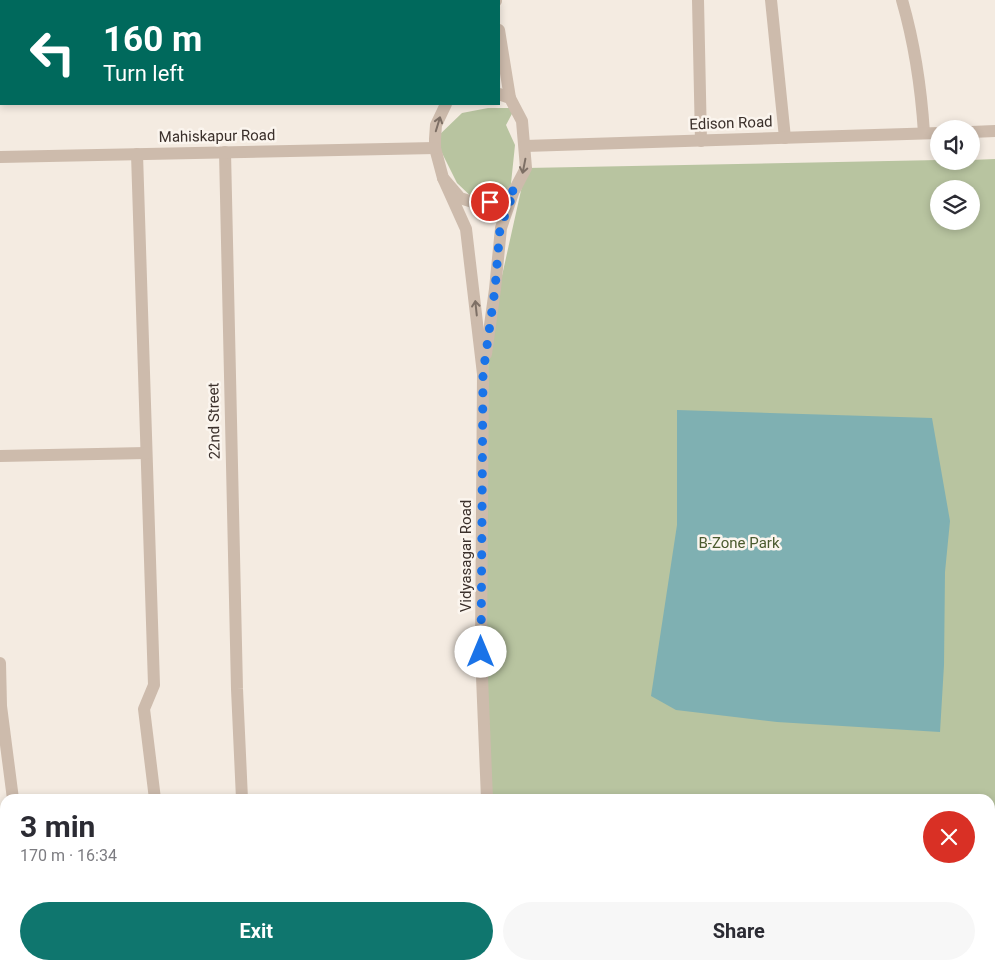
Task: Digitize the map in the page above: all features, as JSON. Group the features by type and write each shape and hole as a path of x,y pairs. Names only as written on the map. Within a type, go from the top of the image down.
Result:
{"street":[{"path":"698,0 701,140"},
{"path":"771,0 785,138"},
{"path":"902,0 922,92 924,133"},
{"name":"Vidyasagar Road","path":"483,374 495,289 500,228 515,189 526,168 522,122 504,96 500,43"},
{"name":"Vidyasagar Road","path":"446,105 436,125 435,148 443,178 466,229 483,374 481,652 487,794"},
{"path":"980,132 995,131"},
{"name":"Edison Road","path":"525,146 930,133"},
{"name":"Mahiskapur Road","path":"0,158 435,148"},
{"name":"22nd Street","path":"225,152 237,689 242,794"},
{"path":"137,154 154,685 144,709 154,794"},
{"path":"443,178 460,198 479,204 501,201 515,189"},
{"path":"0,456 146,453"},
{"path":"0,663 1,706 12,794"}],"green space":[{"path":"488,108 515,108 506,125 515,145 510,193 479,204 457,183 435,139 462,113"},
{"name":"B-Zone Park","path":"995,159 995,794 487,794 482,596 489,334 526,168 930,160 930,170 980,170 980,160"}],"water":[{"path":"677,410 932,418 950,521 945,572 944,665 940,732 777,722 676,710 651,696 677,525"}],"route":[{"path":"481,652 483,374 495,289 500,228 515,189 501,201 490,202"}]}
